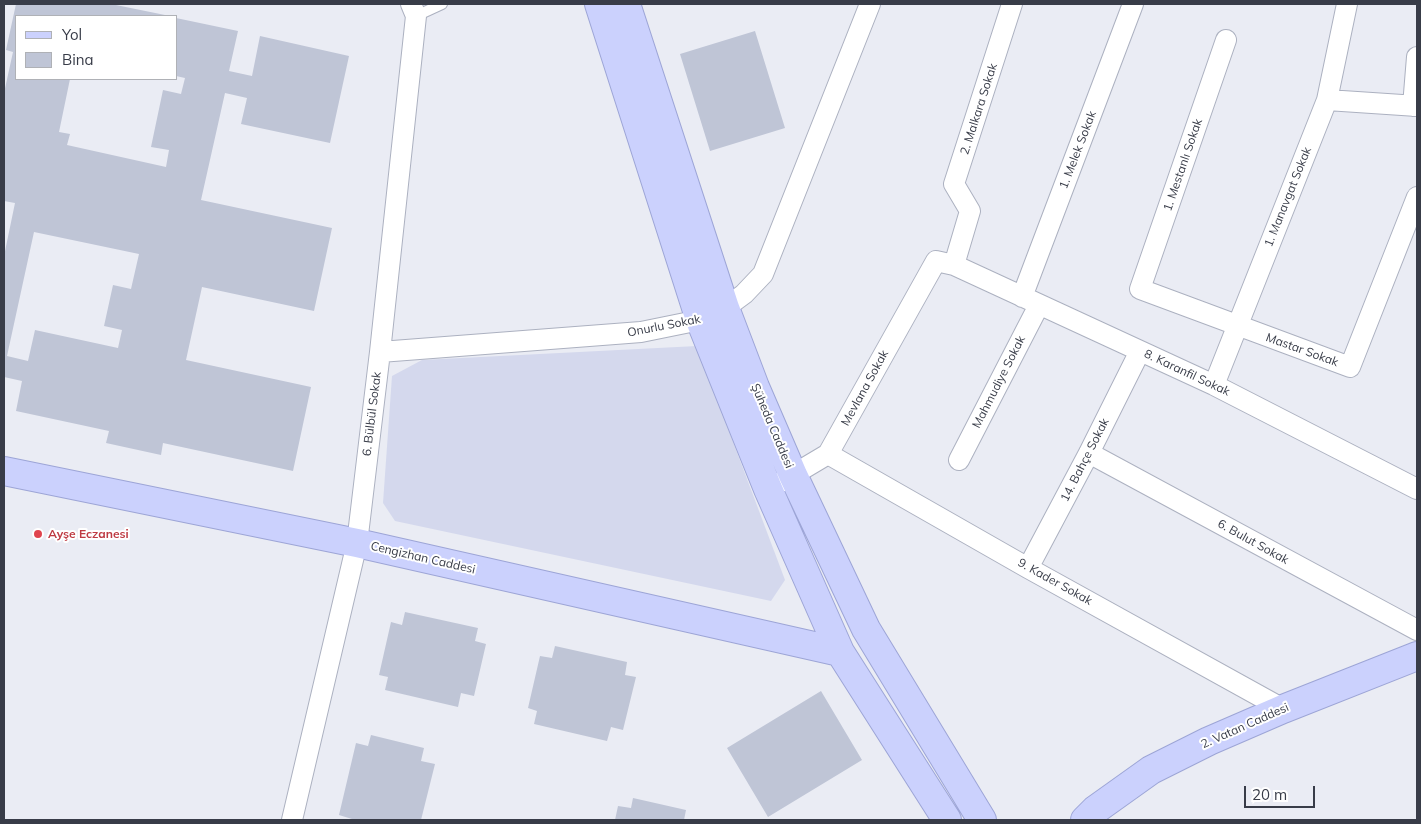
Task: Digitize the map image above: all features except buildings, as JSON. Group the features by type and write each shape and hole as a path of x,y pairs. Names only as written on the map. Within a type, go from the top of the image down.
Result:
{"main road":[{"path":"599,4 700,320 768,489 840,652 947,820"},
{"name":"Şüheda Caddesi","path":"626,4 726,308 755,387 793,475 866,629 982,820"},
{"name":"Cengizhan Caddesi","path":"4,471 357,543 840,652"},
{"name":"2. Vatan Caddesi","path":"1085,820 1095,810 1150,770 1209,741 1283,709 1417,656"}],"street":[{"name":"Onurlu Sokak","path":"380,352 641,332 700,320 726,308 744,294 763,274 870,4"},
{"name":"2. Malkara Sokak","path":"945,263 970,211 954,184 1012,4"},
{"name":"1. Melek Sokak","path":"1031,301 1133,4"},
{"name":"1. Manavgat Sokak","path":"1214,385 1327,100 1348,4"},
{"name":"6. Bülbül Sokak","path":"292,820 357,543 380,352 413,10"},
{"name":"1. Mestanlı Sokak","path":"1140,289 1226,40"},
{"path":"1327,100 1415,106 1417,57"},
{"name":"Mastar Sokak","path":"1140,289 1350,367 1417,197"},
{"name":"8. Karanfil Sokak","path":"945,263 1214,385 1417,488"},
{"name":"Mevlana Sokak","path":"768,489 828,454 945,263"},
{"name":"Mahmudiye Sokak","path":"959,460 1031,301"},
{"name":"14. Bahçe Sokak","path":"1028,568 1140,351"},
{"name":"6. Bulut Sokak","path":"1089,452 1417,630"},
{"name":"9. Kader Sokak","path":"828,454 1028,568 1283,709"}],"lane":[{"path":"413,10 442,4"}],"shaded area":[{"path":"697,346 785,580 771,601 395,521 383,503 392,376 422,360"}],"place":[{"name":"Ayşe Eczanesi","path":"38,534"}]}
